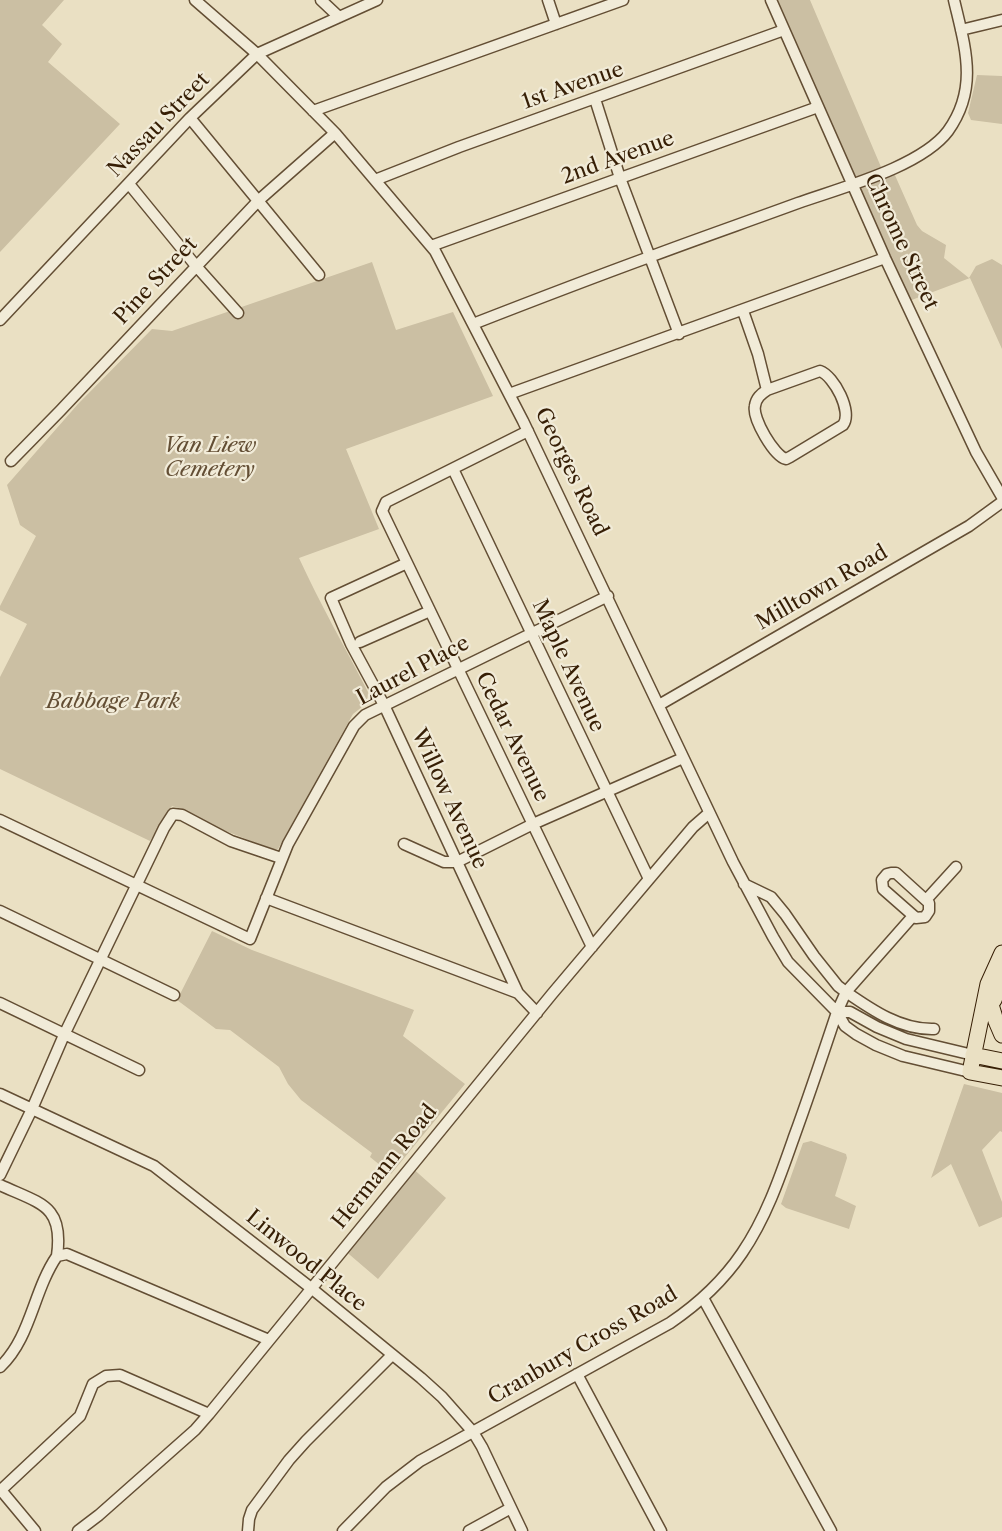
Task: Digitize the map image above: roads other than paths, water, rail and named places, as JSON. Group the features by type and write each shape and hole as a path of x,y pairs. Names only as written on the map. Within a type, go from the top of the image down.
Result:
{"highway":[{"path":"975,1073 988,984 1002,953"},
{"path":"978,1056 996,990 1002,978"},
{"path":"992,1008 1002,1035"},
{"name":"Georges Road","path":"978,1056 1002,1061"},
{"name":"Georges Road","path":"975,1073 1002,1078"}],"street":[{"name":"Georges Road","path":"195,0 257,54 314,111 431,246 528,431 709,813 744,883 788,962 837,1012 845,1026 885,1049 916,1060 975,1073"},
{"path":"321,0 339,17"},
{"name":"Nassau Street","path":"0,320 190,118 257,54 377,0"},
{"path":"548,0 556,24"},
{"path":"314,111 623,0"},
{"name":"Chrome Street","path":"771,0 885,258 976,452 1002,497"},
{"path":"472,324 650,256 852,184 898,166 923,153 940,140 949,129 960,109 967,83 967,64 954,0"},
{"path":"961,30 1002,20"},
{"name":"1st Avenue","path":"375,180 459,147 784,30"},
{"path":"595,99 620,178 679,334"},
{"name":"2nd Avenue","path":"431,246 818,107"},
{"path":"190,118 319,275"},
{"name":"Pine Street","path":"11,461 259,200 335,133"},
{"path":"129,184 238,313"},
{"path":"509,394 885,258"},
{"path":"743,311 758,354 767,390"},
{"path":"820,372 825,373 847,409 847,421 843,426 790,457 781,458 768,440 755,415 754,406 759,396 767,390 820,372"},
{"path":"453,469 528,431"},
{"name":"Cedar Avenue","path":"453,469 386,502 382,511 592,947"},
{"name":"Maple Avenue","path":"453,469 649,879"},
{"name":"Milltown Road","path":"659,705 969,526 1002,502"},
{"name":"Willow Avenue","path":"407,563 331,598 351,644 384,705 518,993 537,1013"},
{"name":"Laurel Place","path":"136,885 250,939 281,858 354,726 365,715 608,596"},
{"path":"360,642 430,611"},
{"path":"404,844 444,862 457,862 533,824 683,758"},
{"name":"Hermann Road","path":"78,1531 195,1430 537,1013 693,827 709,813"},
{"path":"0,1175 64,1035 164,828 173,814 183,815 231,841 281,858"},
{"path":"0,820 136,885"},
{"path":"914,916 883,889 881,883 884,876 887,873 896,873 926,900 956,867"},
{"path":"744,883 771,897 814,957 846,992 894,1021 918,1030 934,1029"},
{"path":"266,898 518,993"},
{"name":"Cranbury Cross Road","path":"343,1531 386,1487 420,1461 670,1323 703,1298 732,1267 756,1232 779,1180 846,992 914,916 922,918 927,915 930,909 926,900"},
{"path":"0,911 174,995"},
{"path":"0,1003 140,1070"},
{"name":"Georges Road","path":"837,1012 850,1012 906,1039 978,1056"},
{"name":"Linwood Place","path":"0,1094 154,1167 311,1288 442,1396 473,1432 482,1447 522,1531"},
{"path":"0,1185 51,1211 57,1222 60,1237 57,1257 48,1270 26,1328 8,1359 0,1367"},
{"path":"57,1257 67,1254 78,1258 269,1340"},
{"path":"703,1298 831,1531"},
{"path":"248,1531 252,1510 289,1460 392,1355"},
{"path":"577,1374 661,1531"},
{"path":"35,1531 0,1490 80,1416 93,1384 106,1376 120,1376 209,1414"},
{"path":"469,1531 511,1509"}],"park label":[{"name":"Van Liew Cemetery","path":"210,458"},
{"name":"Babbage Park","path":"113,702"}]}
